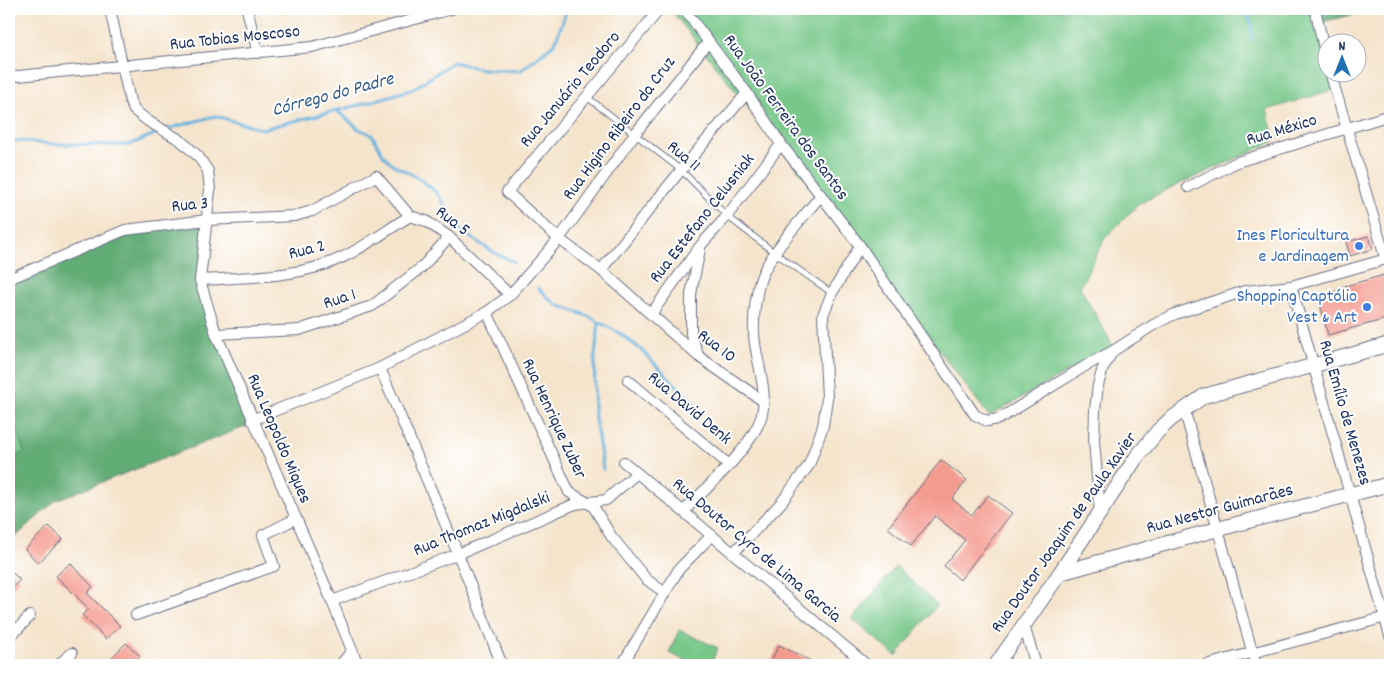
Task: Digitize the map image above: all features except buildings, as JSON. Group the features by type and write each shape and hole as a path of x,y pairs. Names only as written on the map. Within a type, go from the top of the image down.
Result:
{"main road":[{"name":"Rua Doutor Joaquim de Paula Xavier","path":"996,665 1060,574 1136,458 1158,431 1184,409 1204,396 1390,344"},
{"name":"Rua Nestor Guimarães","path":"1060,574 1218,529 1390,484"}],"street":[{"name":"Rua Leopoldo Miques","path":"110,9 130,101 134,110 148,121 180,140 198,156 208,171 210,190 200,280 216,334 358,665"},
{"path":"247,9 258,53"},
{"name":"Rua Tobias Moscoso","path":"18,76 312,47 450,9"},
{"name":"Rua Januário Teodoro","path":"507,192 660,9"},
{"name":"Rua João Ferreira dos Santos","path":"684,9 747,93 781,144 860,246 975,416 986,421 1000,419 1087,365 1113,352"},
{"path":"1315,9 1320,32"},
{"name":"Rua Higino Ribeiro da Cruz","path":"252,420 380,368 487,312 510,294 559,238 634,135 709,41"},
{"path":"1100,513 1094,441 1095,410 1098,385 1103,368 1113,352 1155,324 1175,314 1245,291 1291,286 1388,259 1333,82"},
{"path":"601,270 680,170 747,93"},
{"name":"Rua México","path":"1188,186 1236,162 1390,115"},
{"name":"Rua Estefano Celusniak","path":"651,314 701,245 727,216 781,144"},
{"name":"Rua 3","path":"9,279 125,230 207,220 295,216 312,211 376,176"},
{"name":"Rua 5","path":"376,176 410,216 426,221 449,237 510,294"},
{"name":"Rua 10","path":"507,192 559,238 601,270 698,356 763,402"},
{"path":"684,511 746,444 759,424 763,402 763,386 754,335 756,299 763,272 820,195"},
{"name":"Rua 2","path":"200,280 279,274 311,268 340,259 410,216"},
{"name":"Rua 1","path":"216,334 299,330 372,306 421,268 449,237"},
{"path":"698,356 692,334 691,294 701,245"},
{"path":"733,552 781,503 809,465 823,426 827,398 822,315 832,293 860,246"},
{"name":"Rua Emílio de Menezes","path":"1291,286 1388,617 1390,636"},
{"name":"Rua Henrique Zuber","path":"487,312 568,492 594,506 611,536 646,579 665,593"},
{"path":"380,368 502,665"},
{"name":"Rua David Denk","path":"628,380 728,464"},
{"path":"1184,409 1256,665"},
{"name":"Rua Doutor Cyro de Lima Garcia","path":"624,462 867,665"},
{"name":"Rua Thomaz Migdalski","path":"332,601 458,554 575,504 606,500 637,473"},
{"path":"136,616 274,566 263,535 295,519"},
{"path":"622,665 679,569 712,535"},
{"path":"9,638 30,616"},
{"path":"1206,665 1388,617"},
{"path":"1024,626 1036,665"},
{"path":"340,665 352,651"},
{"path":"58,665 72,653"}],"lane":[{"name":"Rua 11","path":"587,97 680,170 727,216 775,254 832,293"}],"green space":[{"path":"670,9 1316,9 1321,32 1316,32 1316,82 1331,82 1335,89 1267,110 1275,141 1139,204 1105,238 1080,287 1113,346 989,416 863,251"},
{"path":"1315,9 1377,9 1318,23"},
{"path":"205,224 199,281 255,423 56,500 9,543 9,461 24,452 9,408 9,275 111,238"},
{"path":"9,408 24,452 9,461"},
{"path":"896,566 937,605 896,656 852,619"},
{"path":"679,630 718,648 710,665 696,665 669,653"}],"waterway":[{"name":"Córrego do Padre","path":"167,129 215,116 262,129 363,104 413,89 453,62 482,69 520,71 555,43 567,9"},
{"path":"1246,9 1251,23 1252,40"},
{"path":"337,111 359,129 372,135 384,156 395,166 417,177 436,192 454,224 462,232 493,252 514,262"},
{"name":"Córrego do Padre","path":"9,140 50,144 129,145 162,131"},
{"path":"538,288 555,304 588,316 621,334 639,348 700,409"},
{"path":"599,323 595,355 594,412 603,469"}],"place":[{"name":"Ines Floricultura e Jardinagem","path":"1359,246"},
{"name":"Shopping Captólio Vest & Art","path":"1367,307"}]}
